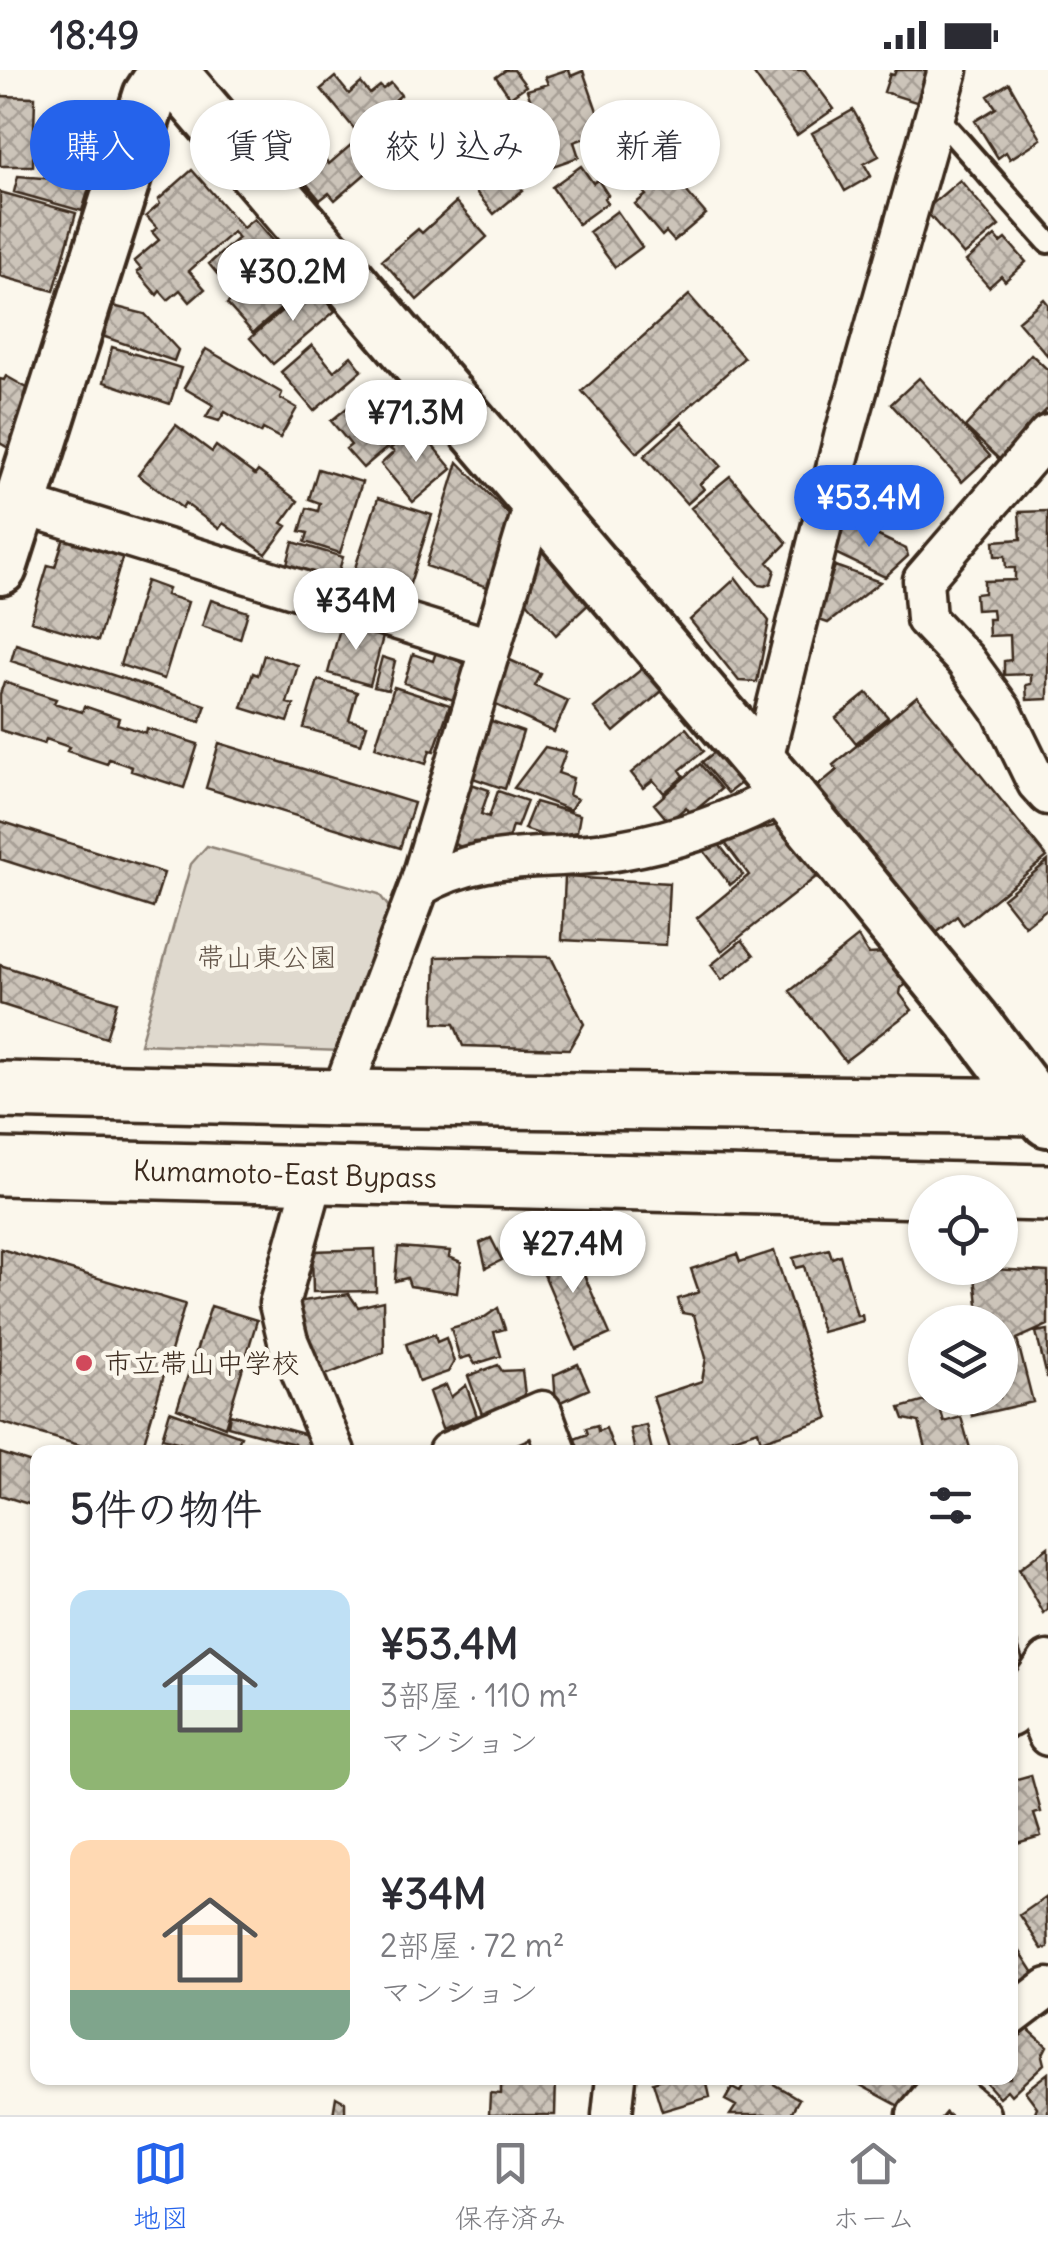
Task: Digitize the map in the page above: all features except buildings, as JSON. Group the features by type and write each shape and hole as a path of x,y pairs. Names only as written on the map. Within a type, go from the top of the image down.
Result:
{"highway":[{"path":"0,1090 1044,1111"},
{"name":"Kumamoto-East Bypass","path":"0,1166 1048,1193"}],"street":[{"path":"0,568 150,96 168,70 773,778 1044,1111"},
{"path":"419,887 442,872 483,862 620,850 688,833 751,811 773,778 844,437 948,70"},
{"path":"1048,435 923,580 926,619 964,660 1002,711 1038,783 1048,795"},
{"path":"340,1098 419,887 536,498"},
{"path":"20,504 488,648"},
{"path":"315,1175 279,1304 288,1341 332,1445"},
{"path":"464,1445 542,1412 554,1445"},
{"path":"1029,1689 1048,1736"},
{"path":"1018,2011 1048,1988"},
{"path":"612,2115 615,2085"},
{"path":"917,2115 942,2085"},
{"path":"944,2085 980,2115"}],"lane":[{"path":"934,118 1048,242"}],"green space":[{"name":"帯山東公園","path":"207,846 379,894 391,910 342,1051 140,1044 191,864"}],"place":[{"name":"市立帯山中学校","path":"84,1363"}]}
